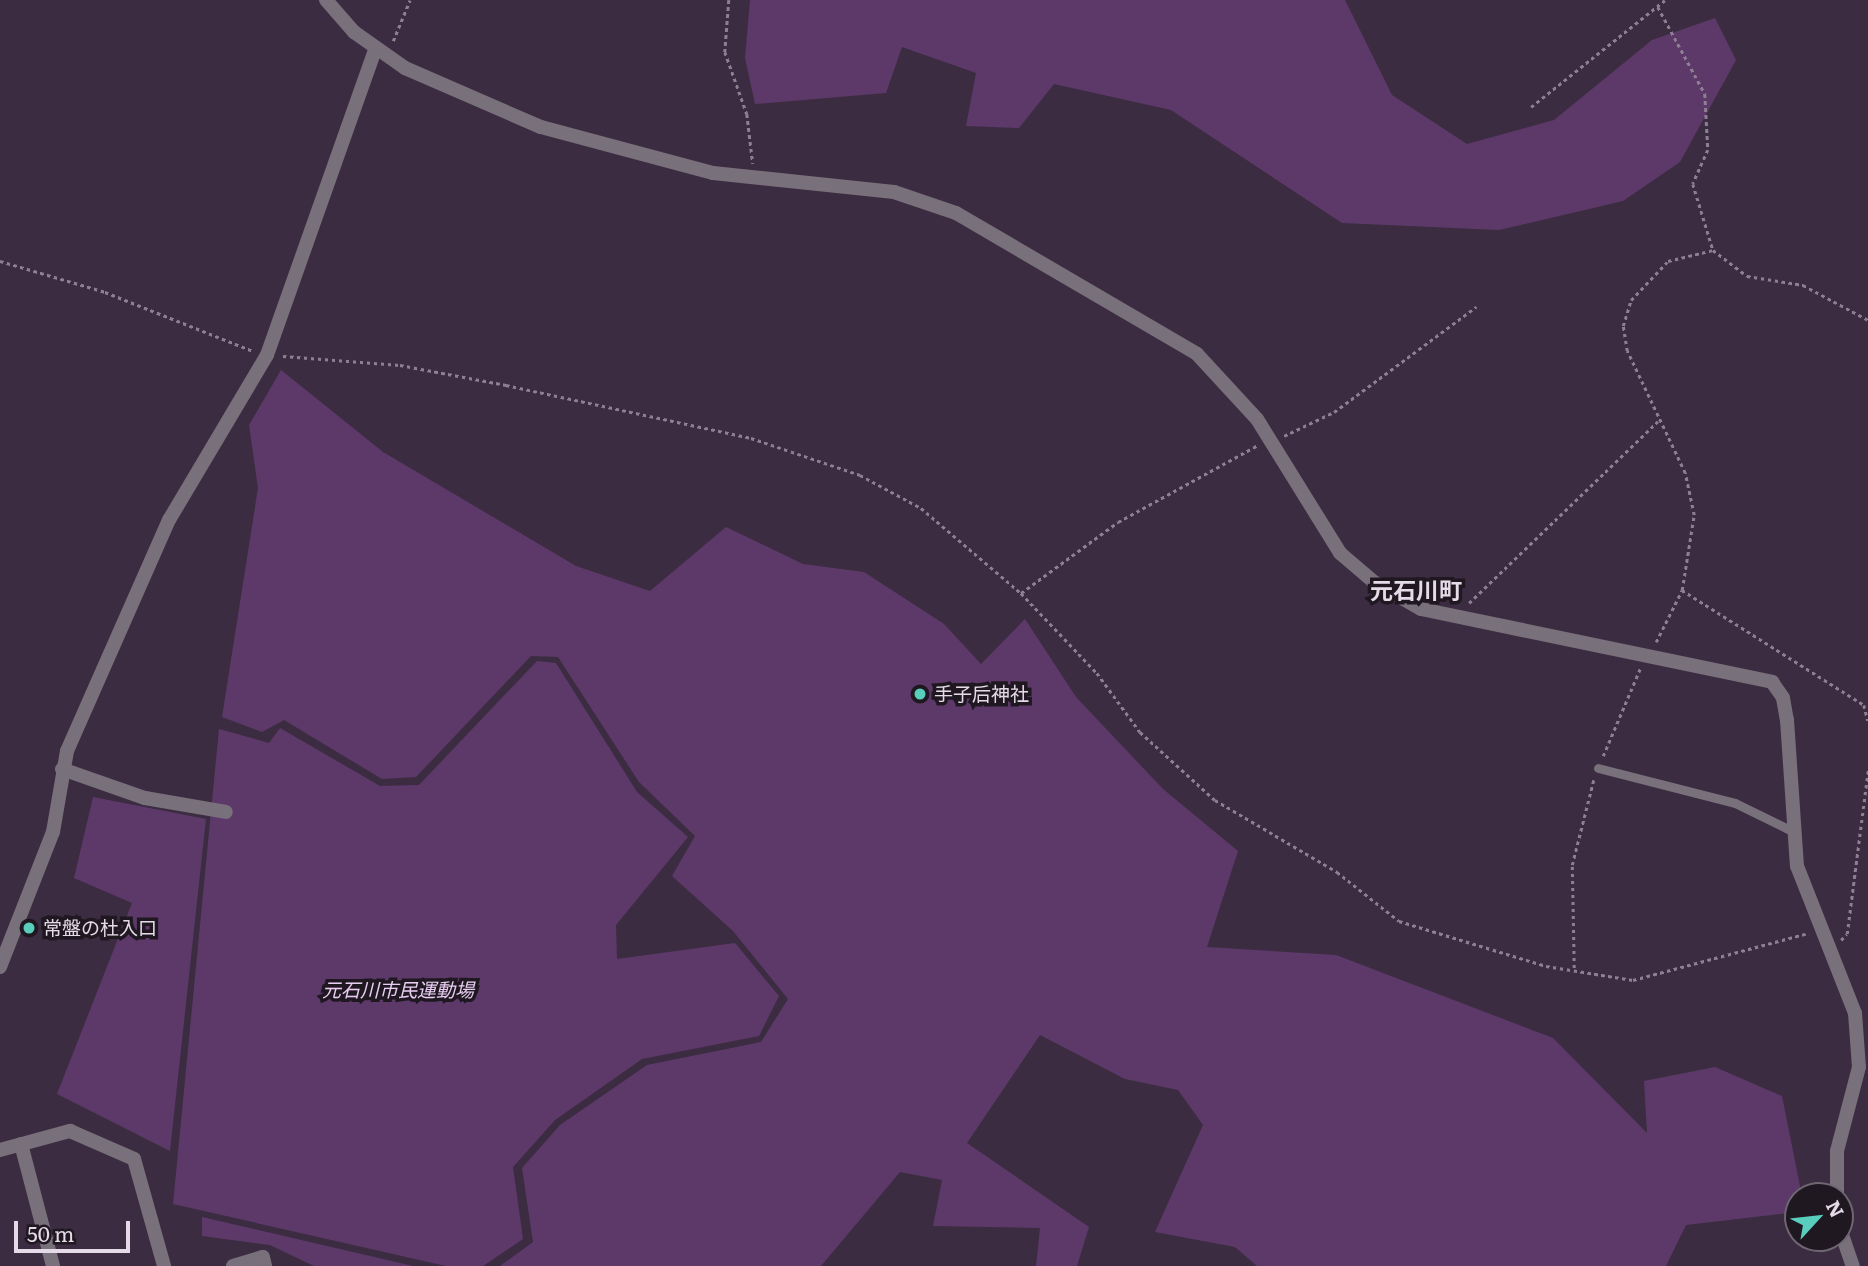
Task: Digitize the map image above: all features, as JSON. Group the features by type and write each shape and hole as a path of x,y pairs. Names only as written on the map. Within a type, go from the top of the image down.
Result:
{"street":[{"path":"326,0 375,50 478,104 541,127 754,180 894,192 956,213 1198,354 1242,398 1340,552 1390,593 1452,621 1772,682 1783,698 1787,720 1790,830 1822,929 1833,947 1854,1013 1859,1067 1837,1151 1837,1182"},
{"path":"0,967 53,832 62,769 169,520 267,355 375,50"},
{"path":"62,769 145,798 226,812"},
{"path":"0,1150 70,1131 134,1159 164,1266"},
{"path":"21,1144 54,1266"},
{"path":"233,1266 263,1257 265,1266"}],"lane":[{"path":"1598,768 1735,803 1790,830"}],"path":[{"path":"375,50 396,40 410,0"},
{"path":"729,0 725,52 747,114 754,180"},
{"path":"1531,107 1665,0"},
{"path":"1658,7 1705,94 1708,150 1693,184 1713,250 1746,275 1803,285 1868,320"},
{"path":"1574,969 1572,865 1598,768 1646,657 1682,590 1694,515 1685,473 1627,351 1625,310 1668,261 1713,250"},
{"path":"0,261 49,272 267,355 400,365 764,442 860,475 921,508 1021,593 1097,673 1140,732 1214,800 1337,872 1399,921 1469,945 1633,980 1666,976 1822,929"},
{"path":"1021,593 1118,522 1270,441 1334,412 1476,307"},
{"path":"1452,621 1549,519 1658,421"},
{"path":"1682,590 1866,703 1868,721"},
{"path":"1833,947 1847,934 1868,769"}],"green space":[{"path":"750,0 1345,0 1392,95 1467,144 1554,120 1652,40 1715,18 1736,60 1680,162 1623,201 1499,230 1342,223 1171,110 1054,84 1019,128 966,126 976,73 902,47 886,93 755,104 745,58"},
{"path":"281,370 383,452 576,566 650,591 726,527 803,564 864,572 944,624 981,664 1025,619 1076,697 1163,789 1238,851 1207,947 1336,955 1553,1038 1647,1133 1644,1081 1715,1067 1782,1096 1799,1182 1784,1182 1784,1214 1686,1225 1666,1266 1257,1266 1235,1247 1155,1232 1203,1125 1178,1090 1125,1079 1040,1035 967,1143 1089,1227 1077,1266 1036,1266 1040,1228 933,1226 942,1180 900,1172 821,1266 500,1266 533,1242 522,1168 560,1125 647,1065 761,1042 788,999 733,931 672,876 695,836 639,782 558,657 531,656 416,777 382,779 284,720 262,732 222,717 258,488 249,425"},
{"name":"元石川市民運動場","path":"537,661 556,663 637,792 688,837 616,925 617,959 735,943 779,996 759,1036 642,1059 555,1120 513,1167 523,1239 483,1266 446,1266 173,1204 219,729 269,743 280,728 380,786 419,785"},
{"path":"93,797 206,819 170,1151 57,1094 132,903 74,878"},
{"path":"202,1217 413,1266 314,1266 270,1245 202,1236"}],"place":[{"name":"手子后神社","path":"920,694"},
{"name":"常盤の杜入口","path":"29,928"}],"district":[{"name":"元石川町","path":"1416,589"}]}
